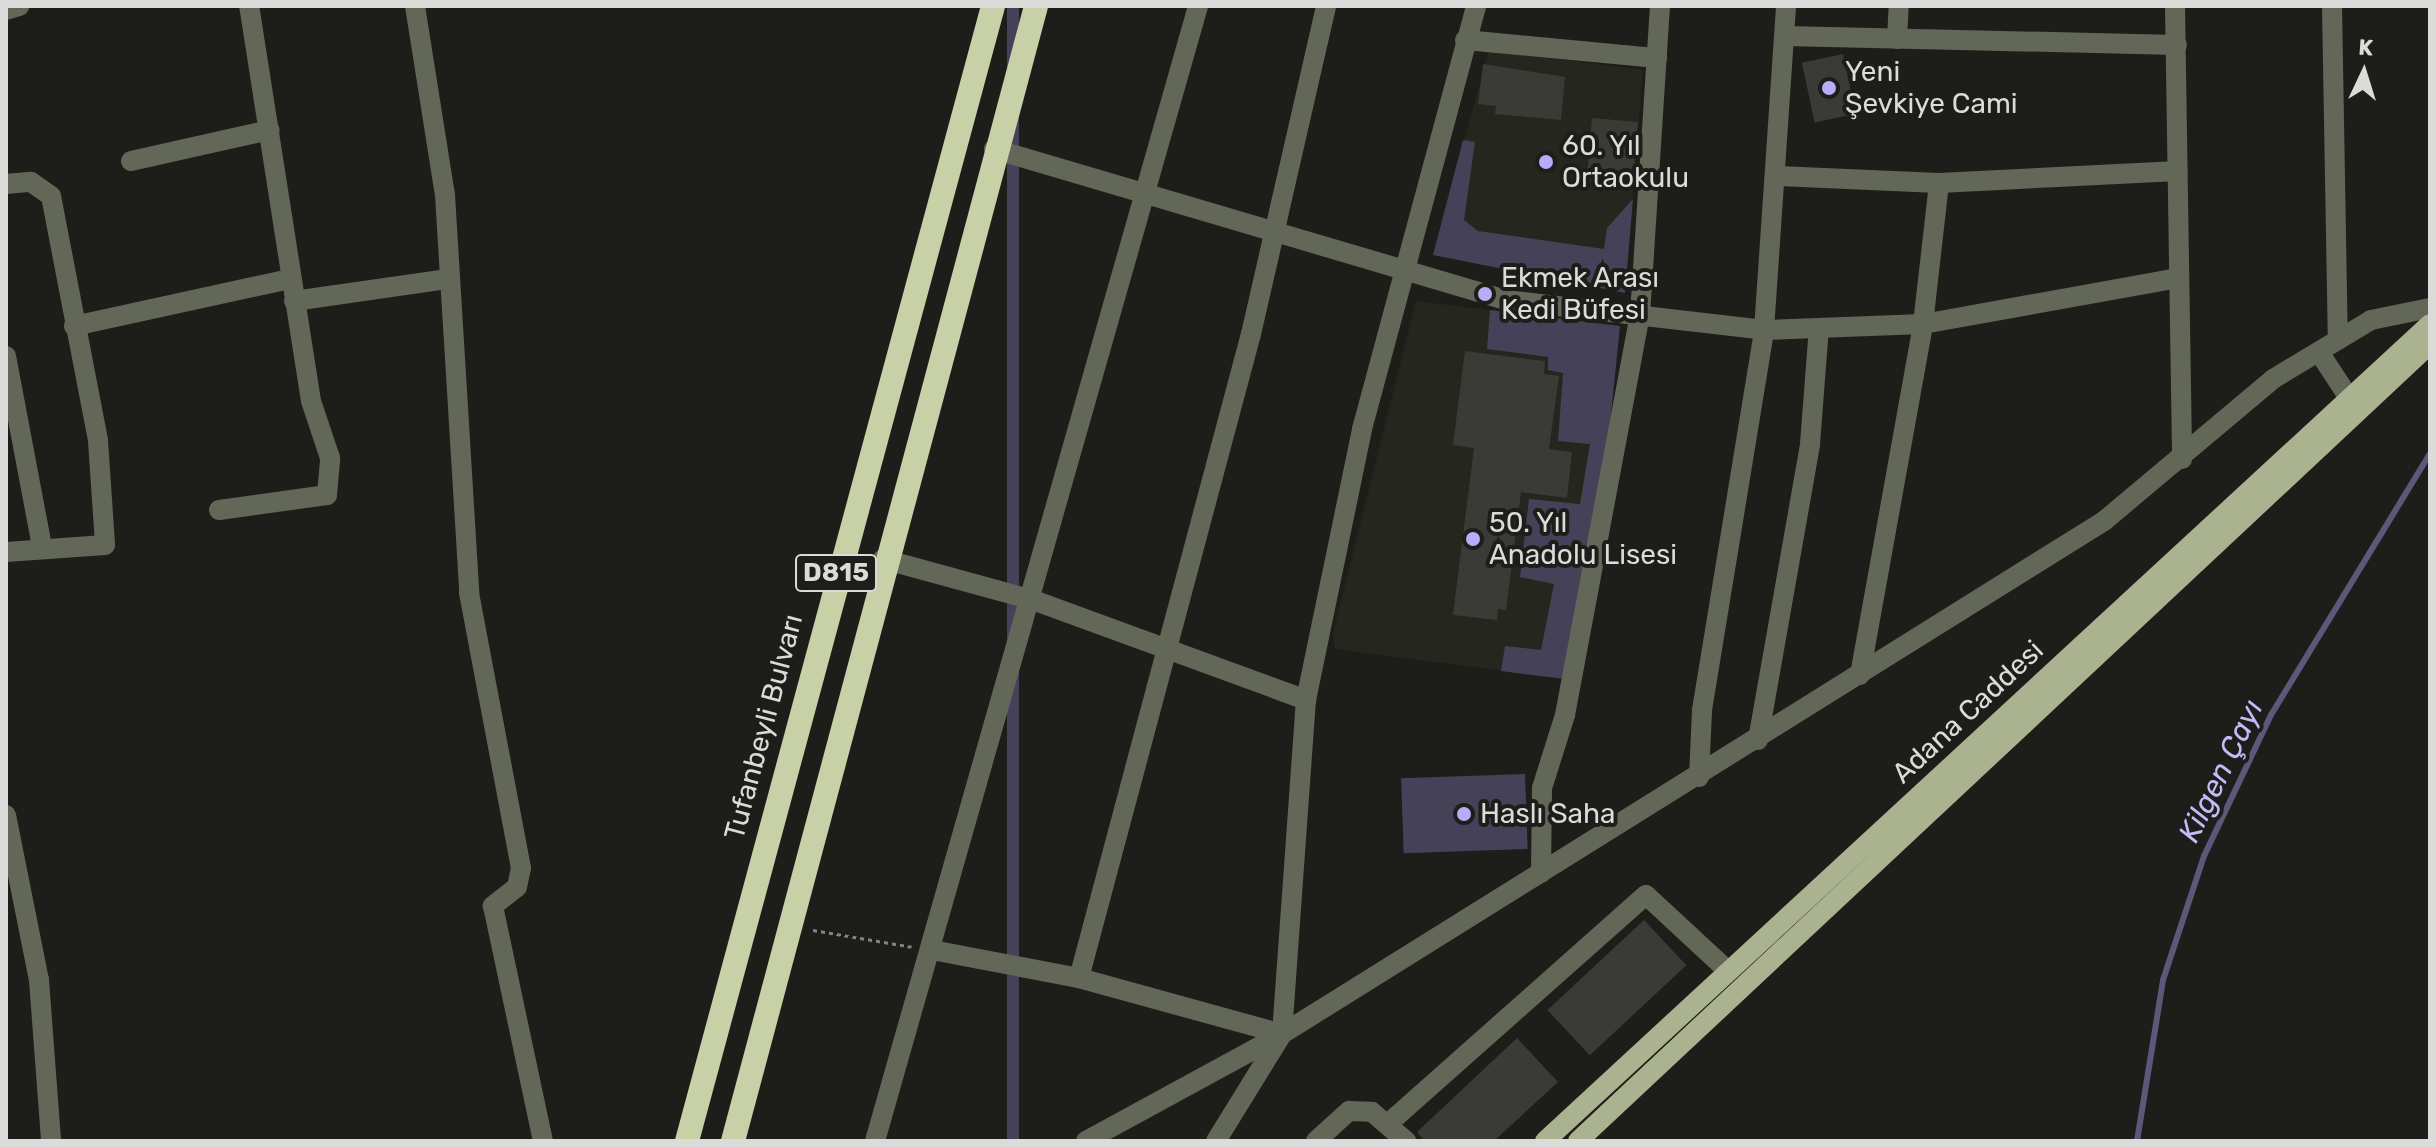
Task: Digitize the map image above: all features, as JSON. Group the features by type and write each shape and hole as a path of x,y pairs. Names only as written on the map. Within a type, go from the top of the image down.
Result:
{"highway":[{"name":"Tufanbeyli Bulvarı","path":"687,1141 993,6"},
{"name":"D815","path":"733,1141 883,559 1036,6"}],"main road":[{"name":"Adana Caddesi","path":"1545,1141 2430,324"},
{"path":"1578,1141 2430,344"}],"street":[{"path":"6,10 19,6"},
{"path":"219,510 327,495 330,458 311,401 249,6"},
{"path":"415,6 445,195 446,279 477,655 521,868 517,887 493,906 543,1141"},
{"path":"875,1141 1033,600 1148,195 1198,6"},
{"path":"1079,978 1275,227 1326,6"},
{"path":"1216,1141 1282,1034 1306,700 1362,429 1476,6"},
{"path":"1541,873 1542,788 1565,715 1640,315 1660,6"},
{"path":"1699,777 1702,710 1764,330 1778,176 1786,6"},
{"path":"1897,39 1899,6"},
{"path":"2175,6 2182,459"},
{"path":"2332,6 2338,340"},
{"path":"1785,36 2177,45"},
{"path":"1465,40 1657,58"},
{"path":"131,161 270,130"},
{"path":"994,149 1148,195 1275,227 1506,300 1764,330 1923,324 2179,278"},
{"path":"1778,176 1939,183 2178,171"},
{"path":"6,184 31,182 51,196 98,441 105,545 42,546 6,552"},
{"path":"1860,675 1923,324 1939,183"},
{"path":"74,326 290,279"},
{"path":"294,301 446,279"},
{"path":"1086,1141 1282,1034 1699,777 2104,521 2182,459 2273,379 2371,320 2430,308"},
{"path":"1758,740 1810,444 1819,328"},
{"path":"2319,352 2349,398"},
{"path":"6,356 42,546"},
{"path":"883,559 1033,600 1306,700"},
{"path":"7,821 39,980 51,1141"},
{"path":"1390,1122 1646,895 1728,971"},
{"path":"932,950 1079,978 1282,1034"},
{"path":"1316,1141 1349,1111 1390,1122 1406,1141"}],"path":[{"path":"787,926 932,950"}],"shaded area":[{"path":"1007,6 1019,6 1019,1141 1007,1141"},
{"name":"60. Yıl Ortaokulu","path":"1489,50 1643,70 1625,293 1433,255"},
{"path":"1463,140 1475,142 1464,220 1478,231 1604,249 1607,228 1633,199 1625,293 1433,255"},
{"name":"50. Yıl Anadolu Lisesi","path":"1416,301 1620,326 1565,679 1335,649 1333,633"},
{"path":"1490,310 1620,326 1608,444 1565,679 1501,671 1505,646 1541,650 1554,584 1520,577 1529,499 1580,504 1590,444 1558,441 1563,373 1548,370 1548,357 1487,349"},
{"name":"Haslı Saha","path":"1525,774 1528,849 1404,853 1401,778"}],"building":[{"name":"Yeni Şevkiye Cami","path":"1843,54 1856,114 1815,122 1802,63"},
{"path":"1483,64 1565,77 1561,120 1495,114 1496,106 1478,104"},
{"path":"1592,118 1638,122 1632,186 1586,182"},
{"path":"1465,351 1545,361 1544,374 1559,376 1549,449 1572,452 1567,498 1521,492 1506,610 1498,609 1497,620 1453,615 1474,448 1453,445"},
{"path":"1644,920 1686,965 1590,1055 1547,1010"},
{"path":"1517,1038 1558,1082 1494,1141 1425,1141 1417,1132"}],"waterway":[{"name":"Kilgen Çayı","path":"2137,1141 2163,980 2204,856 2271,715 2430,453"}],"place":[{"name":"Yeni Şevkiye Cami","path":"1829,88"},
{"name":"60. Yıl Ortaokulu","path":"1546,162"},
{"name":"Ekmek Arası Kedi Büfesi","path":"1485,294"},
{"name":"50. Yıl Anadolu Lisesi","path":"1473,539"},
{"name":"Haslı Saha","path":"1464,814"}]}
